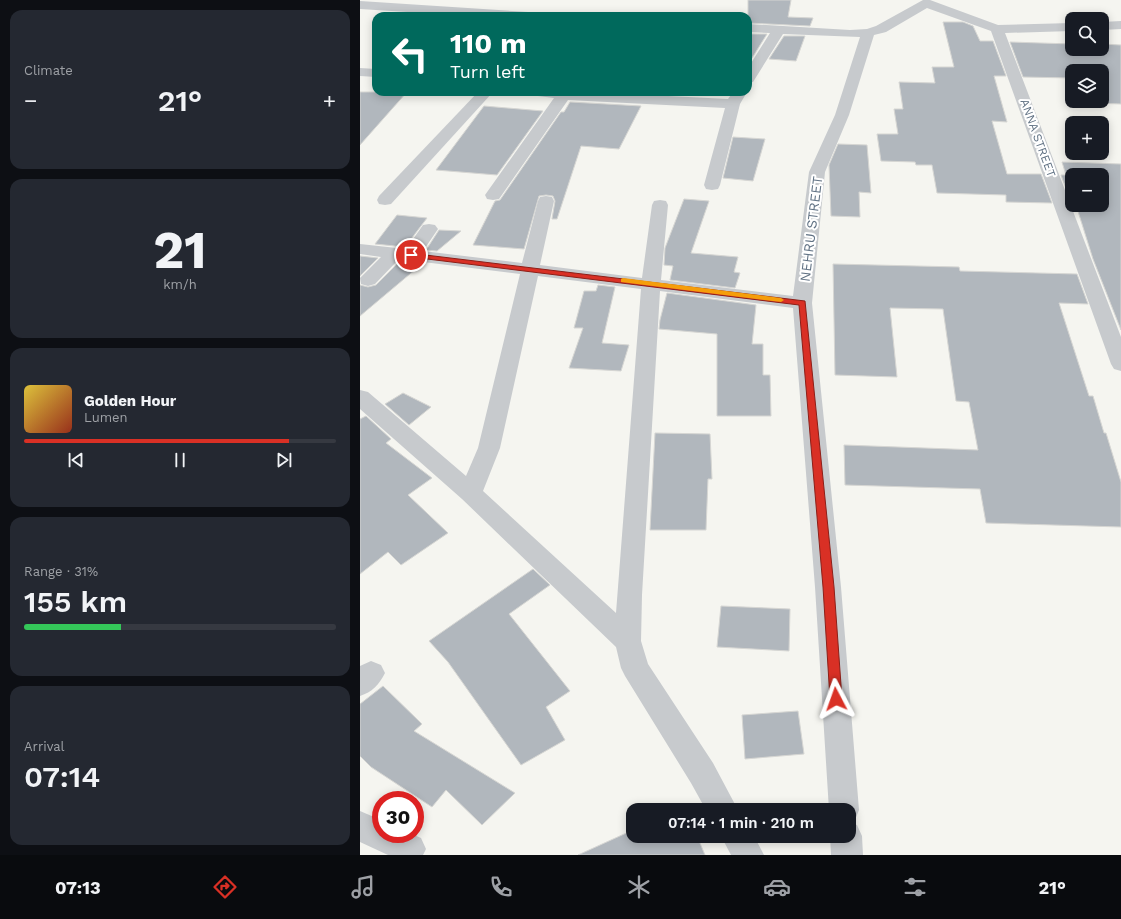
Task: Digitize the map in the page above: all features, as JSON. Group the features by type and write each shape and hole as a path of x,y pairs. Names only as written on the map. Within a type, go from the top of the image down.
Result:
{"street":[{"path":"752,28 850,34 868,33 881,29 926,2 997,29 1065,27"},
{"path":"360,5 467,12"},
{"path":"1109,26 1121,25"},
{"name":"ANNA STREET","path":"997,29 1121,364"},
{"path":"752,73 779,30"},
{"name":"NEHRU STREET","path":"843,803 828,587 802,303 816,172 842,115 868,33"},
{"path":"360,83 369,73"},
{"path":"385,200 482,96"},
{"path":"493,195 563,96"},
{"path":"650,96 736,98 712,185"},
{"path":"470,492 489,448 529,269 546,201"},
{"path":"660,205 651,284 629,595 628,641 635,668 702,773 719,803"},
{"path":"368,280 403,254 429,228"},
{"path":"360,249 802,303"},
{"path":"360,397 470,492 628,641"},
{"path":"360,826 410,849"},
{"path":"741,843 748,855"},
{"path":"846,843 847,855"}],"building":[{"path":"748,0 791,0 788,17 813,18 810,26 752,23 752,12 748,12"},
{"path":"943,22 963,22 973,26 980,41 993,41 1006,76 994,76 1007,122 992,121 1007,174 1041,174 1052,203 1006,202 1006,195 937,193 932,165 916,165 915,162 881,161 877,134 898,134 894,109 903,109 899,82 935,83 932,67 954,67"},
{"path":"752,34 767,34 752,58"},
{"path":"784,36 805,36 796,61 769,59"},
{"path":"1010,42 1065,44 1065,56 1109,56 1109,44 1121,45 1121,104 1109,104 1109,64 1065,64 1065,78 1023,77"},
{"path":"360,92 372,92 372,96 403,96 360,145"},
{"path":"570,102 641,106 619,149 581,146 557,219 552,219 555,201 553,196 539,196 524,249 473,245 495,201 500,200 561,112 564,112"},
{"path":"484,106 543,111 497,175 436,170"},
{"path":"733,137 765,139 753,181 723,178"},
{"path":"838,144 867,145 871,193 859,192 860,217 831,216 829,165"},
{"path":"1062,162 1121,164 1121,330 1093,259 1078,212 1109,212 1109,168 1065,168 1065,172"},
{"path":"1061,175 1065,175 1065,186"},
{"path":"684,199 709,201 691,253 738,257 734,272 740,273 735,288 670,280 673,266 664,265 665,248"},
{"path":"397,215 427,218 405,247 375,244"},
{"path":"439,230 461,231 437,251 426,250"},
{"path":"360,256 378,258 360,276"},
{"path":"400,261 423,263 360,316 360,285 368,287 376,285"},
{"path":"833,264 959,267 960,271 1077,274 1088,304 1059,303 1089,396 1093,396 1121,482 1121,527 986,523 980,489 845,485 844,445 978,450 969,402 956,401 943,309 890,308 897,377 835,375"},
{"path":"598,285 615,287 602,343 629,345 621,371 569,368 583,328 574,328 584,291 596,291"},
{"path":"667,293 756,305 752,344 763,344 763,375 770,375 771,416 717,416 717,334 659,329"},
{"path":"403,393 431,407 409,425 385,404"},
{"path":"366,416 391,439 386,443 432,478 408,495 448,533 401,565 388,552 360,574 360,419"},
{"path":"655,433 710,434 712,479 708,479 706,530 650,530"},
{"path":"533,569 550,585 509,614 570,691 546,707 565,740 521,765 448,662 429,641"},
{"path":"721,606 790,609 789,651 717,647"},
{"path":"383,686 422,724 414,731 515,793 482,825 446,790 432,807 424,802 424,791 408,791 371,767 360,756 360,704"},
{"path":"798,711 804,754 745,759 742,715"},
{"path":"626,833 626,843 700,843 705,855 578,855"}],"slow traffic":[{"path":"623,280 781,300"}],"route":[{"path":"411,255 802,303 828,587 836,699"}]}
